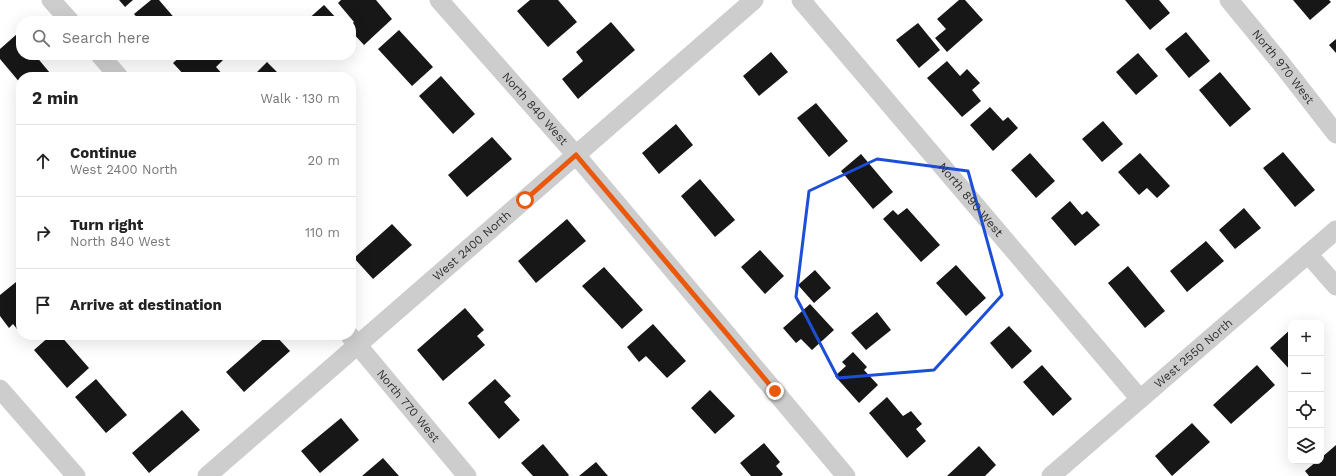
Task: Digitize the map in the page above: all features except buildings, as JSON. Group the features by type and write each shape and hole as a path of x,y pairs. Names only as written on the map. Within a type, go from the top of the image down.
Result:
{"street":[{"path":"51,0 65,16"},
{"name":"North 840 West","path":"439,0 576,155 846,476"},
{"name":"West 2400 North","path":"356,338 576,155 754,0"},
{"name":"North 890 West","path":"801,0 1140,399"},
{"name":"North 970 West","path":"1229,0 1336,134"},
{"path":"105,60 115,72"},
{"name":"West 2550 North","path":"1051,476 1336,230"},
{"path":"1308,254 1336,286"},
{"name":"West 2400 North","path":"207,476 354,340"},
{"name":"North 770 West","path":"354,340 467,476"},
{"path":"0,389 76,476"}],"highlighted area":[{"path":"877,159 968,171 1002,295 934,370 838,378 796,297 809,191"}],"route":[{"path":"525,200 576,155 775,391"}]}
